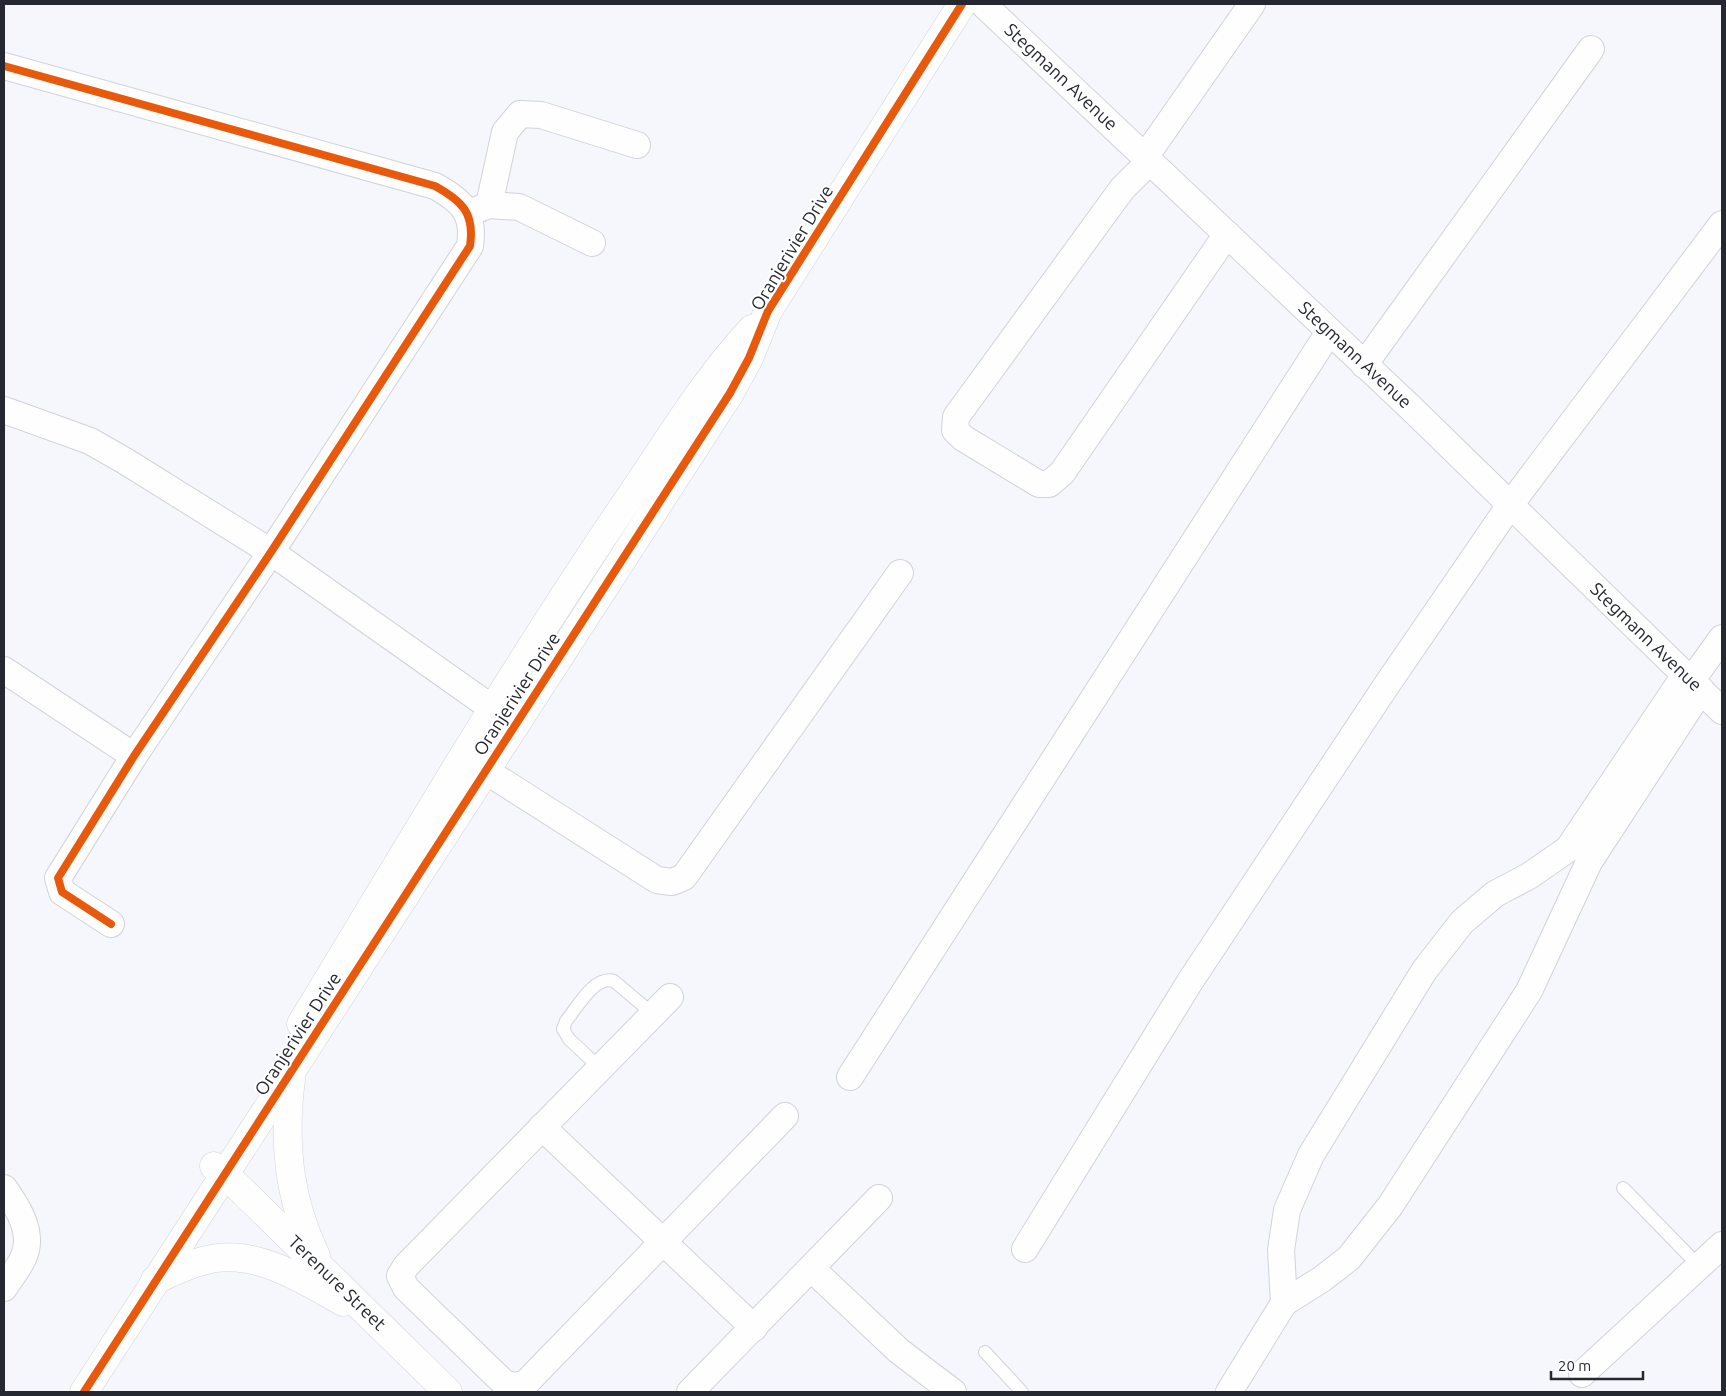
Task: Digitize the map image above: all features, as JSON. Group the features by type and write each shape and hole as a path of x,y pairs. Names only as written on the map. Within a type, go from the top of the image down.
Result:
{"street":[{"name":"Oranjerivier Drive","path":"84,1392 155,1280 492,710 595,548 684,419 738,344 768,310 962,4"},
{"name":"Stegmann Avenue","path":"983,4 1364,365 1722,711"},
{"path":"1227,234 1062,473 1049,484 1039,484 962,438 955,430 956,417 1122,188 1147,159 1252,4"},
{"path":"1364,365 1591,50"},
{"path":"4,66 435,186 478,209 519,206 592,243"},
{"path":"111,924 62,892 58,878 134,756 271,552 470,246 478,209 505,132 520,114 541,115 636,145"},
{"path":"1024,1249 1197,972 1386,686 1510,505 1722,224"},
{"name":"Oranjerivier Drive","path":"66,1392 220,1170 292,1072 730,393 749,358 768,310"},
{"path":"850,1077 1329,332"},
{"path":"4,410 90,441 271,552 515,725"},
{"path":"486,771 657,880 672,882 684,877 900,573"},
{"path":"1284,1304 1281,1250 1287,1210 1311,1155 1424,971 1462,922 1495,894 1529,876 1568,849 1692,682 1722,638"},
{"path":"4,670 134,756"},
{"path":"1229,1392 1284,1304 1322,1279 1349,1258 1390,1206 1529,991 1589,862 1692,682"},
{"path":"662,1006 406,1266 400,1276 406,1288 504,1383 514,1386 526,1384 785,1116"},
{"path":"292,1072 286,1112 290,1176 297,1210 323,1270"},
{"path":"542,1128 754,1328"},
{"name":"Terenure Street","path":"220,1170 448,1392"},
{"path":"4,1188 16,1206 28,1240 24,1256 4,1288"},
{"path":"690,1392 812,1269 879,1198"},
{"path":"1582,1374 1722,1245"},
{"path":"155,1280 188,1265 218,1258 247,1259 278,1269 371,1317"},
{"path":"812,1269 899,1351 953,1392"}],"lane":[{"path":"600,1068 569,1039 563,1029 566,1021 598,982 606,979 614,981 662,1006"},
{"path":"1623,1188 1698,1266"},
{"path":"985,1352 1022,1392"}],"cycle path":[{"path":"84,1392 730,393 749,358 768,311 962,4"},
{"path":"4,66 435,186 459,203 468,216 470,225 470,246 271,552 134,756 58,878 62,892 111,924"}]}
